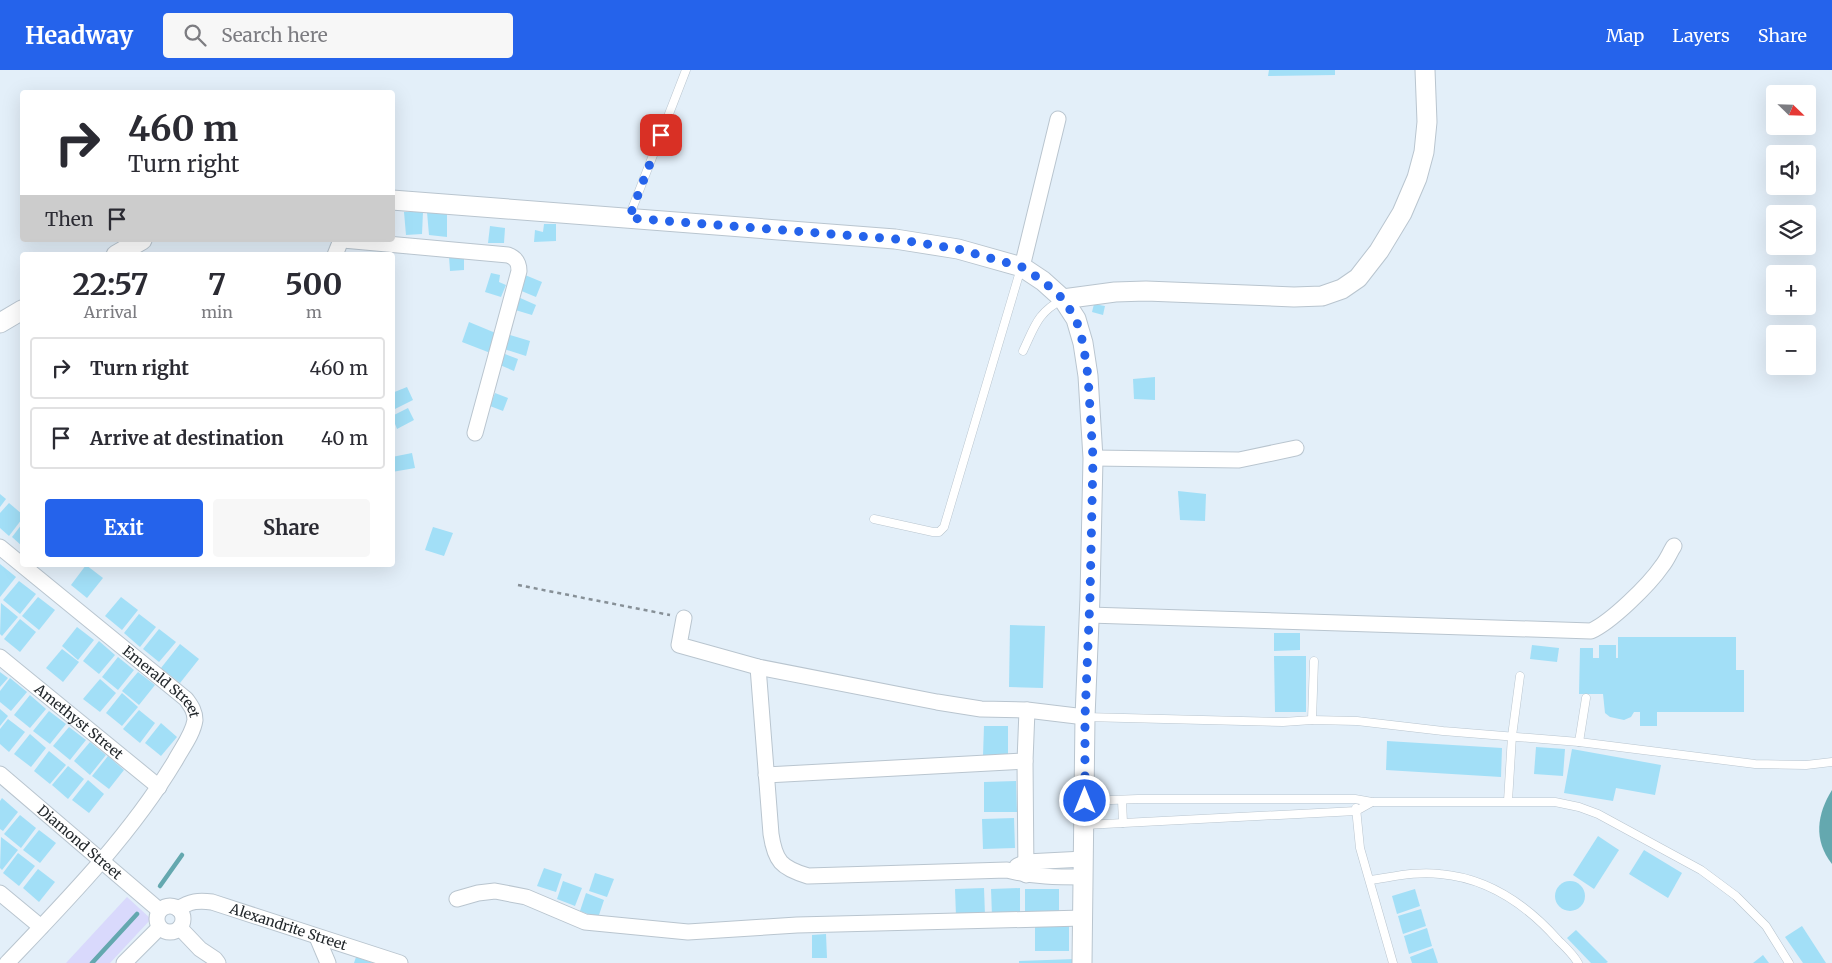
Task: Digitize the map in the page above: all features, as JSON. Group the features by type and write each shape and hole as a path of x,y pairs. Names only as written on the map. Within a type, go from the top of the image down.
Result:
{"street":[{"path":"1063,299 1115,292 1146,291 1294,298 1322,296 1342,289 1358,278 1379,251 1402,213 1417,178 1424,152 1427,122 1425,70"},
{"path":"1022,267 1058,120"},
{"path":"395,200 895,239 958,249 1022,267 1043,281 1063,299 1076,319 1083,343 1088,376 1093,458 1085,717 1082,963"},
{"path":"120,248 136,242"},
{"path":"364,242 508,255 517,260 520,265 475,433"},
{"path":"0,323 20,311"},
{"path":"1093,458 1239,460 1296,448"},
{"path":"1089,615 1590,631 1610,618 1644,586 1663,566 1674,546"},
{"name":"Emerald Street","path":"0,547 20,563"},
{"name":"Emerald Street","path":"7,963 101,860 139,814 159,787 188,739 194,721 193,707 186,700 24,567"},
{"path":"684,618 679,645 758,667 981,709 1027,710 1085,717"},
{"name":"Amethyst Street","path":"0,657 159,787"},
{"path":"758,667 774,853 782,865 808,876 1026,868 1084,868"},
{"path":"1026,868 1025,761 1027,710"},
{"path":"766,775 1025,761"},
{"name":"Diamond Street","path":"0,774 160,910"},
{"path":"457,898 495,891 526,896 585,922 688,932 797,925 1083,918"},
{"path":"0,893 41,927"},
{"name":"Alexandrite Street","path":"178,908 192,901 212,902 400,963"},
{"path":"166,906 178,908 183,918 180,928 172,932 163,931 159,928 156,919 160,910 166,906"},
{"path":"124,963 159,928"},
{"path":"180,928 202,956 215,959 218,963"},
{"path":"317,937 328,963"}],"lane":[{"path":"629,218 686,70"},
{"path":"874,519 933,532 940,532 944,527 1022,267"},
{"path":"1023,351 1042,314 1049,307 1063,299"},
{"path":"1312,720 1314,661"},
{"path":"1508,802 1512,736 1520,676"},
{"path":"1579,742 1586,698"},
{"path":"1085,717 1283,722 1312,720 1357,721 1443,731 1579,742 1755,764 1806,765 1832,762"},
{"path":"1085,801 1355,799 1372,802 1555,802 1579,807 1598,814 1701,870 1736,896 1766,926 1789,963"},
{"path":"1355,799 1360,848 1371,880 1393,963"},
{"path":"1122,800 1123,823"},
{"path":"1085,825 1356,811 1372,802"},
{"path":"1371,880 1416,873 1438,873 1464,877 1487,886 1531,912 1578,963"}],"path":[{"path":"518,585 684,618"}],"shaded area":[{"path":"1832,790 1832,864 1822,846 1819,827 1823,808"},
{"path":"127,897 151,919 110,963 66,963"}],"building":[{"path":"1269,70 1335,70 1335,75 1268,76"},
{"path":"404,212 423,212 422,234 406,235"},
{"path":"427,212 447,213 447,237 429,235"},
{"path":"544,224 556,224 556,241 534,242 535,230 543,232"},
{"path":"490,226 505,228 504,243 488,243"},
{"path":"449,256 464,256 464,270 450,271"},
{"path":"491,273 500,275 499,282 506,285 501,297 485,292"},
{"path":"525,275 542,282 536,297 519,290"},
{"path":"518,297 536,305 532,315 512,309"},
{"path":"1094,304 1105,306 1103,315 1092,312"},
{"path":"469,322 498,334 493,354 462,342"},
{"path":"510,335 530,341 526,356 504,349"},
{"path":"505,354 518,359 514,371 500,365"},
{"path":"1155,377 1155,400 1134,399 1133,379"},
{"path":"407,387 413,400 395,409 395,392"},
{"path":"495,393 508,398 503,411 490,406"},
{"path":"408,408 414,420 397,429 395,414"},
{"path":"412,453 415,468 395,471 395,456"},
{"path":"1178,491 1206,494 1205,521 1180,520"},
{"path":"0,494 6,499 0,507"},
{"path":"9,503 20,512 20,522 9,536 0,528 0,513"},
{"path":"20,527 20,544 12,537"},
{"path":"433,527 453,533 444,556 425,550"},
{"path":"0,564 16,577 0,597"},
{"path":"84,567 89,567 103,578 87,598 71,585"},
{"path":"19,581 36,594 20,614 3,600"},
{"path":"38,597 55,610 39,630 22,616"},
{"path":"121,597 138,610 122,630 105,616"},
{"path":"1,603 18,617 2,636 0,634"},
{"path":"139,614 156,627 140,647 124,633"},
{"path":"20,619 36,632 20,652 4,639"},
{"path":"1010,625 1045,626 1043,688 1009,687"},
{"path":"77,627 94,640 78,660 62,646"},
{"path":"159,629 176,642 159,662 143,649"},
{"path":"1274,633 1300,633 1300,650 1274,651"},
{"path":"1618,637 1736,637 1736,670 1744,670 1744,712 1657,712 1657,726 1640,726 1640,712 1634,712 1631,717 1624,720 1610,717 1605,713 1603,694 1579,694 1580,648 1593,648 1593,658 1599,658 1599,645 1616,645 1616,658 1618,658"},
{"path":"99,641 115,655 99,674 83,661"},
{"path":"180,644 199,659 180,683 161,668"},
{"path":"1532,645 1559,648 1557,662 1530,659"},
{"path":"62,649 79,662 63,682 46,668"},
{"path":"1274,656 1306,656 1306,712 1275,712"},
{"path":"118,657 134,670 118,690 102,677"},
{"path":"0,672 8,678 0,687"},
{"path":"138,672 155,685 139,705 122,691"},
{"path":"10,678 27,692 11,711 0,702 0,691"},
{"path":"100,679 116,693 100,712 83,699"},
{"path":"122,693 138,707 122,726 106,713"},
{"path":"30,695 46,709 30,728 14,715"},
{"path":"0,709 8,716 0,726"},
{"path":"139,710 155,723 140,743 123,729"},
{"path":"49,711 66,724 50,744 33,731"},
{"path":"8,719 25,732 9,752 0,744 0,729"},
{"path":"161,723 177,737 161,756 145,743"},
{"path":"984,726 1008,726 1008,756 983,756"},
{"path":"69,727 86,740 70,760 53,746"},
{"path":"30,734 46,748 31,767 14,754"},
{"path":"1387,741 1502,748 1501,777 1386,770"},
{"path":"90,742 106,755 90,775 74,761"},
{"path":"1536,747 1565,749 1563,776 1534,774"},
{"path":"1572,749 1661,765 1655,795 1616,788 1613,801 1564,793"},
{"path":"49,751 66,765 50,784 34,771"},
{"path":"108,756 124,770 109,789 92,776"},
{"path":"68,766 84,779 68,799 52,785"},
{"path":"88,780 104,794 89,813 72,800"},
{"path":"1016,781 1017,812 984,812 984,782"},
{"path":"2,798 18,812 3,831 0,829 0,801"},
{"path":"20,815 36,828 21,848 4,834"},
{"path":"1014,818 1015,848 983,849 982,819"},
{"path":"39,830 56,843 40,863 23,850"},
{"path":"1598,836 1619,850 1594,889 1573,875"},
{"path":"1,837 18,850 2,870 0,868"},
{"path":"1644,850 1682,873 1668,898 1629,874"},
{"path":"18,853 35,866 19,886 3,873"},
{"path":"544,868 562,874 556,892 537,886"},
{"path":"38,869 55,882 39,902 23,888"},
{"path":"595,873 614,879 607,897 589,891"},
{"path":"563,881 582,888 575,906 557,899"},
{"path":"1570,881 1581,885 1585,896 1581,907 1570,911 1559,907 1555,896 1559,885"},
{"path":"984,888 985,915 956,916 955,889"},
{"path":"1020,888 1020,915 992,916 991,889"},
{"path":"1025,889 1059,889 1059,915 1025,915"},
{"path":"1415,889 1420,906 1397,914 1392,896"},
{"path":"586,893 604,900 598,918 580,911"},
{"path":"1421,909 1426,926 1403,934 1398,916"},
{"path":"1069,924 1069,951 1035,951 1035,925"},
{"path":"1802,926 1826,963 1803,963 1785,937"},
{"path":"1427,928 1432,946 1409,954 1404,936"},
{"path":"1576,930 1608,962 1591,963 1567,938"},
{"path":"826,934 827,958 812,958 812,935"},
{"path":"1433,948 1438,963 1412,963 1410,957"},
{"path":"1763,955 1769,963 1753,963"},
{"path":"356,957 373,963 354,963"},
{"path":"1075,959 1075,963 1019,963 1019,961"}],"waterway":[{"path":"160,886 182,855"},
{"path":"92,963 137,914"}],"route":[{"path":"661,135 629,218 895,239 958,249 1022,267 1043,281 1063,299 1076,319 1083,343 1088,376 1093,458 1085,717 1085,801"}]}
